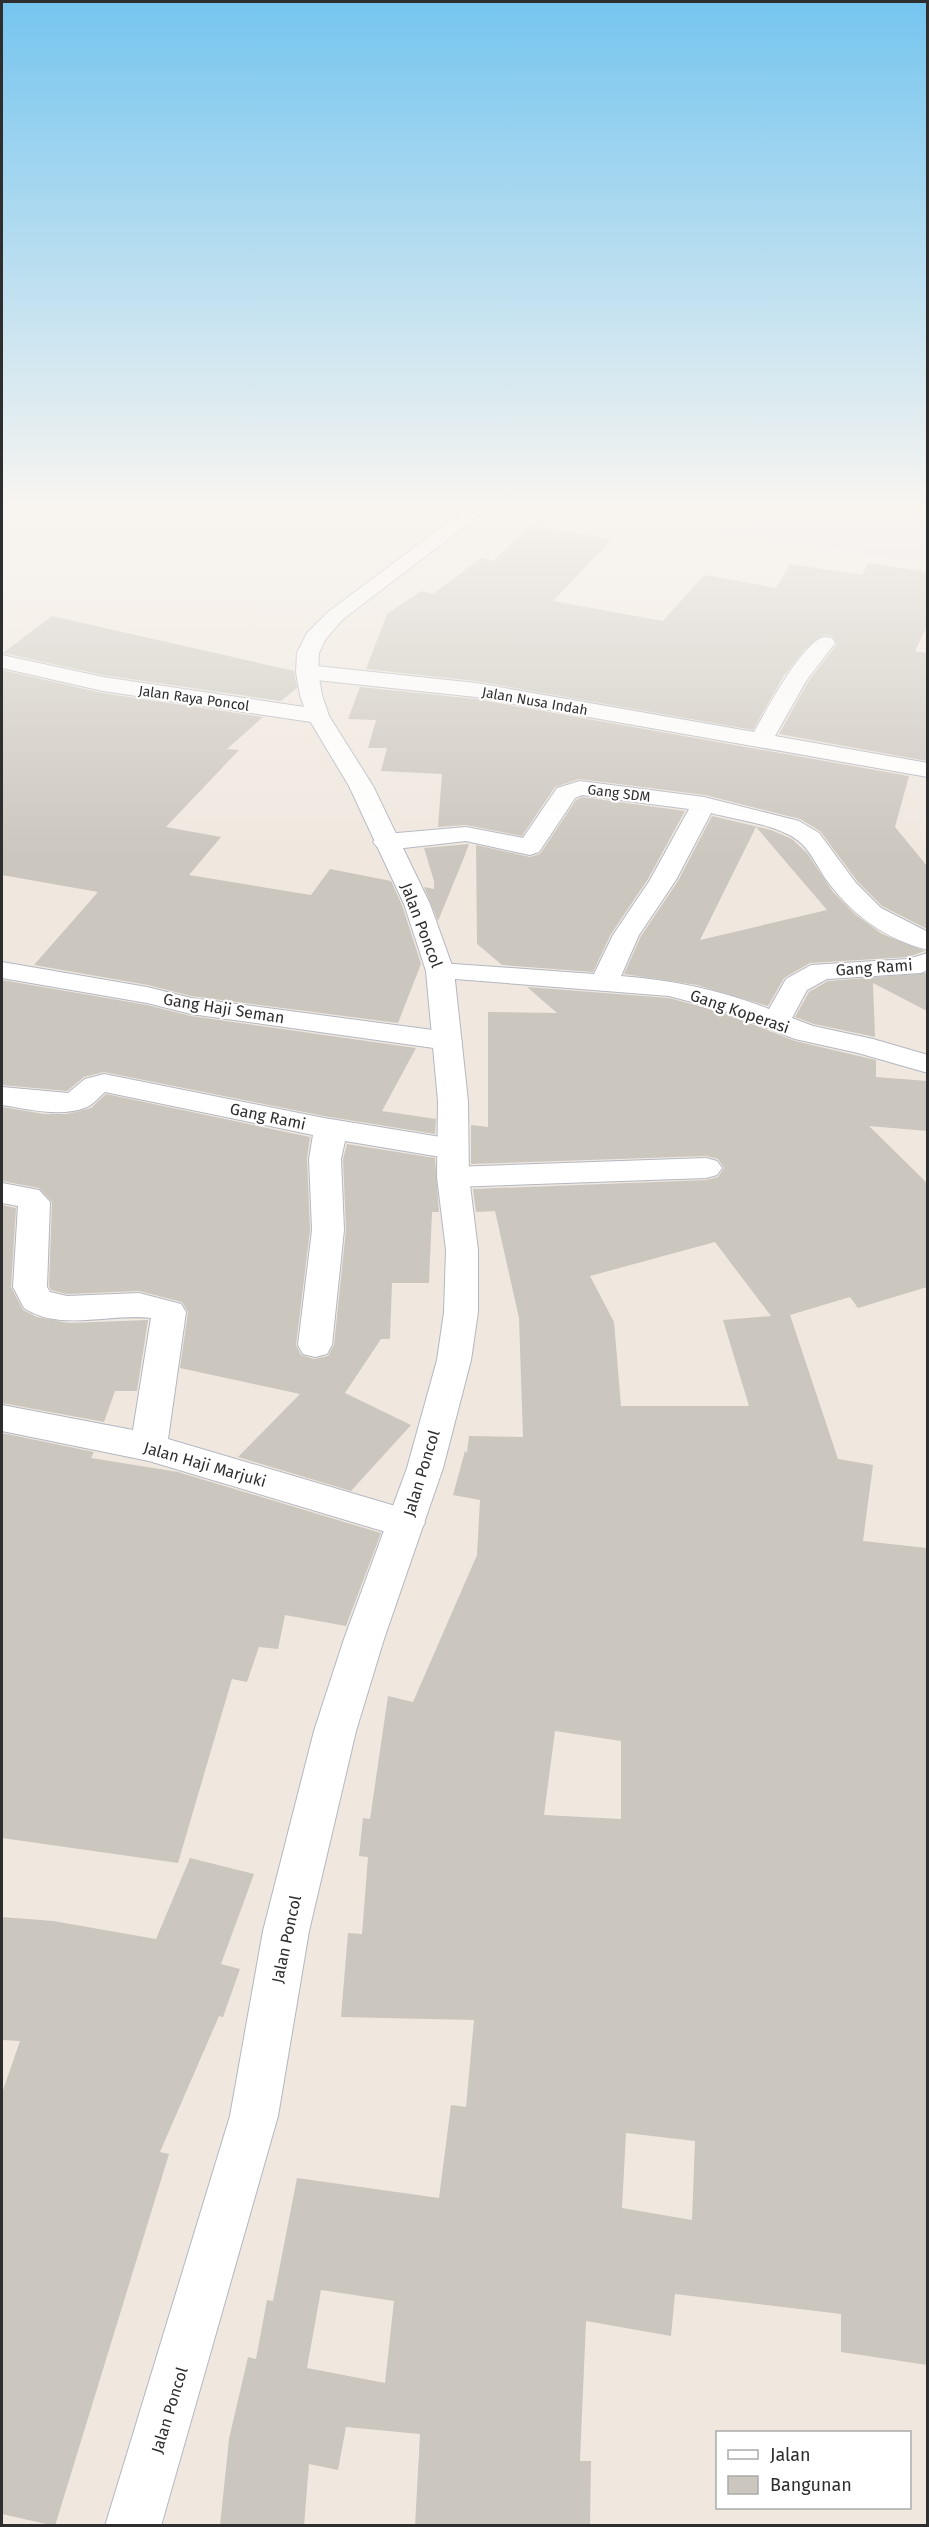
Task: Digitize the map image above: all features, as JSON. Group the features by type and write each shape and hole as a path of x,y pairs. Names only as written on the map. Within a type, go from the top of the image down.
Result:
{"street":[{"name":"Jalan Poncol","path":"133,2526 254,2116 286,1931 335,1731 364,1639 425,1468 454,1360 461,1312 462,1250 453,1163 453,1101 440,971 417,904 346,759 318,716 307,672 308,653 324,626 330,621"},
{"path":"761,740 796,679 824,644"},
{"name":"Jalan Raya Poncol","path":"2,662 103,684 318,716"},
{"name":"Jalan Nusa Indah","path":"307,672 476,690 927,770"},
{"name":"Gang SDM","path":"386,842 466,834 530,847 566,793 580,788 704,804 790,826 801,832 810,838 857,903 893,929 927,942"},
{"path":"604,981 626,935 663,880 704,804"},
{"name":"Gang Rami","path":"775,1023 796,984 821,971 911,967 927,961"},
{"name":"Gang Haji Seman","path":"2,970 147,995 191,1006 448,1041"},
{"name":"Gang Koperasi","path":"440,971 604,981 670,988 702,995 775,1023 927,1064"},
{"name":"Gang Rami","path":"2,1096 74,1102 87,1095 92,1087 104,1083 324,1128 330,1138 325,1159 328,1230 315,1345"},
{"path":"324,1128 453,1163 706,1168"},
{"path":"2,1193 28,1197 33,1202 30,1287 34,1297 42,1304 137,1305 162,1307 170,1312 149,1447"},
{"name":"Jalan Haji Marjuki","path":"2,1418 149,1447 406,1523"}],"building":[{"path":"45,621 74,621 294,671 297,688 281,701 103,675 3,653"},
{"path":"384,621 927,621 927,626 915,651 927,653 927,761 779,734 808,682 837,644 832,636 823,635 804,650 783,677 753,730 476,681 366,669"},
{"path":"2,670 102,693 263,717 227,749 239,750 166,827 221,837 189,875 311,895 330,869 391,881 402,905 421,964 398,1023 191,996 148,985 34,965 98,892 2,875"},
{"path":"360,687 476,699 909,776 895,827 927,866 927,929 882,906 858,882 820,831 800,819 705,795 579,779 555,787 522,836 466,825 438,827 442,774 381,771 387,748 368,748 376,720 348,719"},
{"path":"582,797 685,811 648,879 611,934 593,972 502,965 477,944 476,845 530,857 540,854 576,800"},
{"path":"712,816 771,830 792,839 807,853 833,892 856,915 882,934 925,951 908,957 810,963 784,978 768,1006 697,985 624,974 641,936 678,881","holes":["756,827 827,910 700,940"]},
{"path":"469,844 438,921 424,887 434,889 434,881 424,848"},
{"path":"927,973 927,1011 873,983 875,1037 814,1024 795,1017 809,992 828,981"},
{"path":"2,980 147,1005 191,1016 416,1048 382,1111 436,1119 435,1134 324,1116 104,1072 84,1077 67,1091 2,1085"},
{"path":"527,987 669,998 721,1012 795,1041 876,1060 876,1077 927,1081 927,1131 869,1126 927,1183 927,1287 858,1308 850,1297 790,1315 838,1459 873,1465 863,1541 927,1548 927,2365 841,2352 841,2314 675,2294 671,2336 586,2321 580,2461 591,2461 590,2526 415,2526 420,2434 346,2427 338,2470 309,2464 304,2526 220,2526 229,2439 248,2357 256,2359 267,2300 273,2301 297,2178 439,2198 451,2105 466,2107 474,2020 341,2017 348,1933 362,1934 368,1857 359,1856 363,1818 370,1819 388,1696 413,1702 477,1555 480,1500 453,1495 465,1451 467,1453 469,1436 523,1437 519,1318 495,1211 476,1212 473,1189 706,1180 718,1177 724,1168 718,1159 706,1156 471,1164 471,1125 488,1127 488,1012 557,1013","holes":["715,1242 771,1316 723,1320 749,1406 621,1406 614,1322 590,1276","555,1731 621,1741 621,1819 544,1815","626,2133 695,2141 692,2220 622,2208","321,2290 394,2301 385,2383 307,2368"]},
{"path":"106,1094 310,1137 307,1159 310,1230 296,1345 301,1355 314,1359 328,1356 334,1345 346,1230 343,1159 347,1144 435,1158 439,1212 432,1212 429,1283 392,1283 390,1339 381,1339 345,1393 411,1425 351,1491 238,1457 300,1394 180,1368 188,1312 182,1302 139,1291 67,1294 51,1290 49,1286 52,1202 39,1188 2,1181 2,1107 44,1114 67,1114 91,1108"},
{"path":"2,1205 16,1208 11,1287 23,1310 37,1317 69,1323 148,1320 137,1391 115,1391 104,1422 2,1403"},
{"path":"2,1433 94,1452 91,1458 178,1472 381,1533 346,1626 285,1615 278,1649 259,1647 247,1682 232,1679 178,1863 2,1838"},
{"path":"190,1858 254,1874 221,1964 240,1969 223,2017 219,2016 160,2152 169,2154 55,2526 2,2514 2,2093 20,2041 2,2040 2,1917 53,1921 156,1939"}]}
